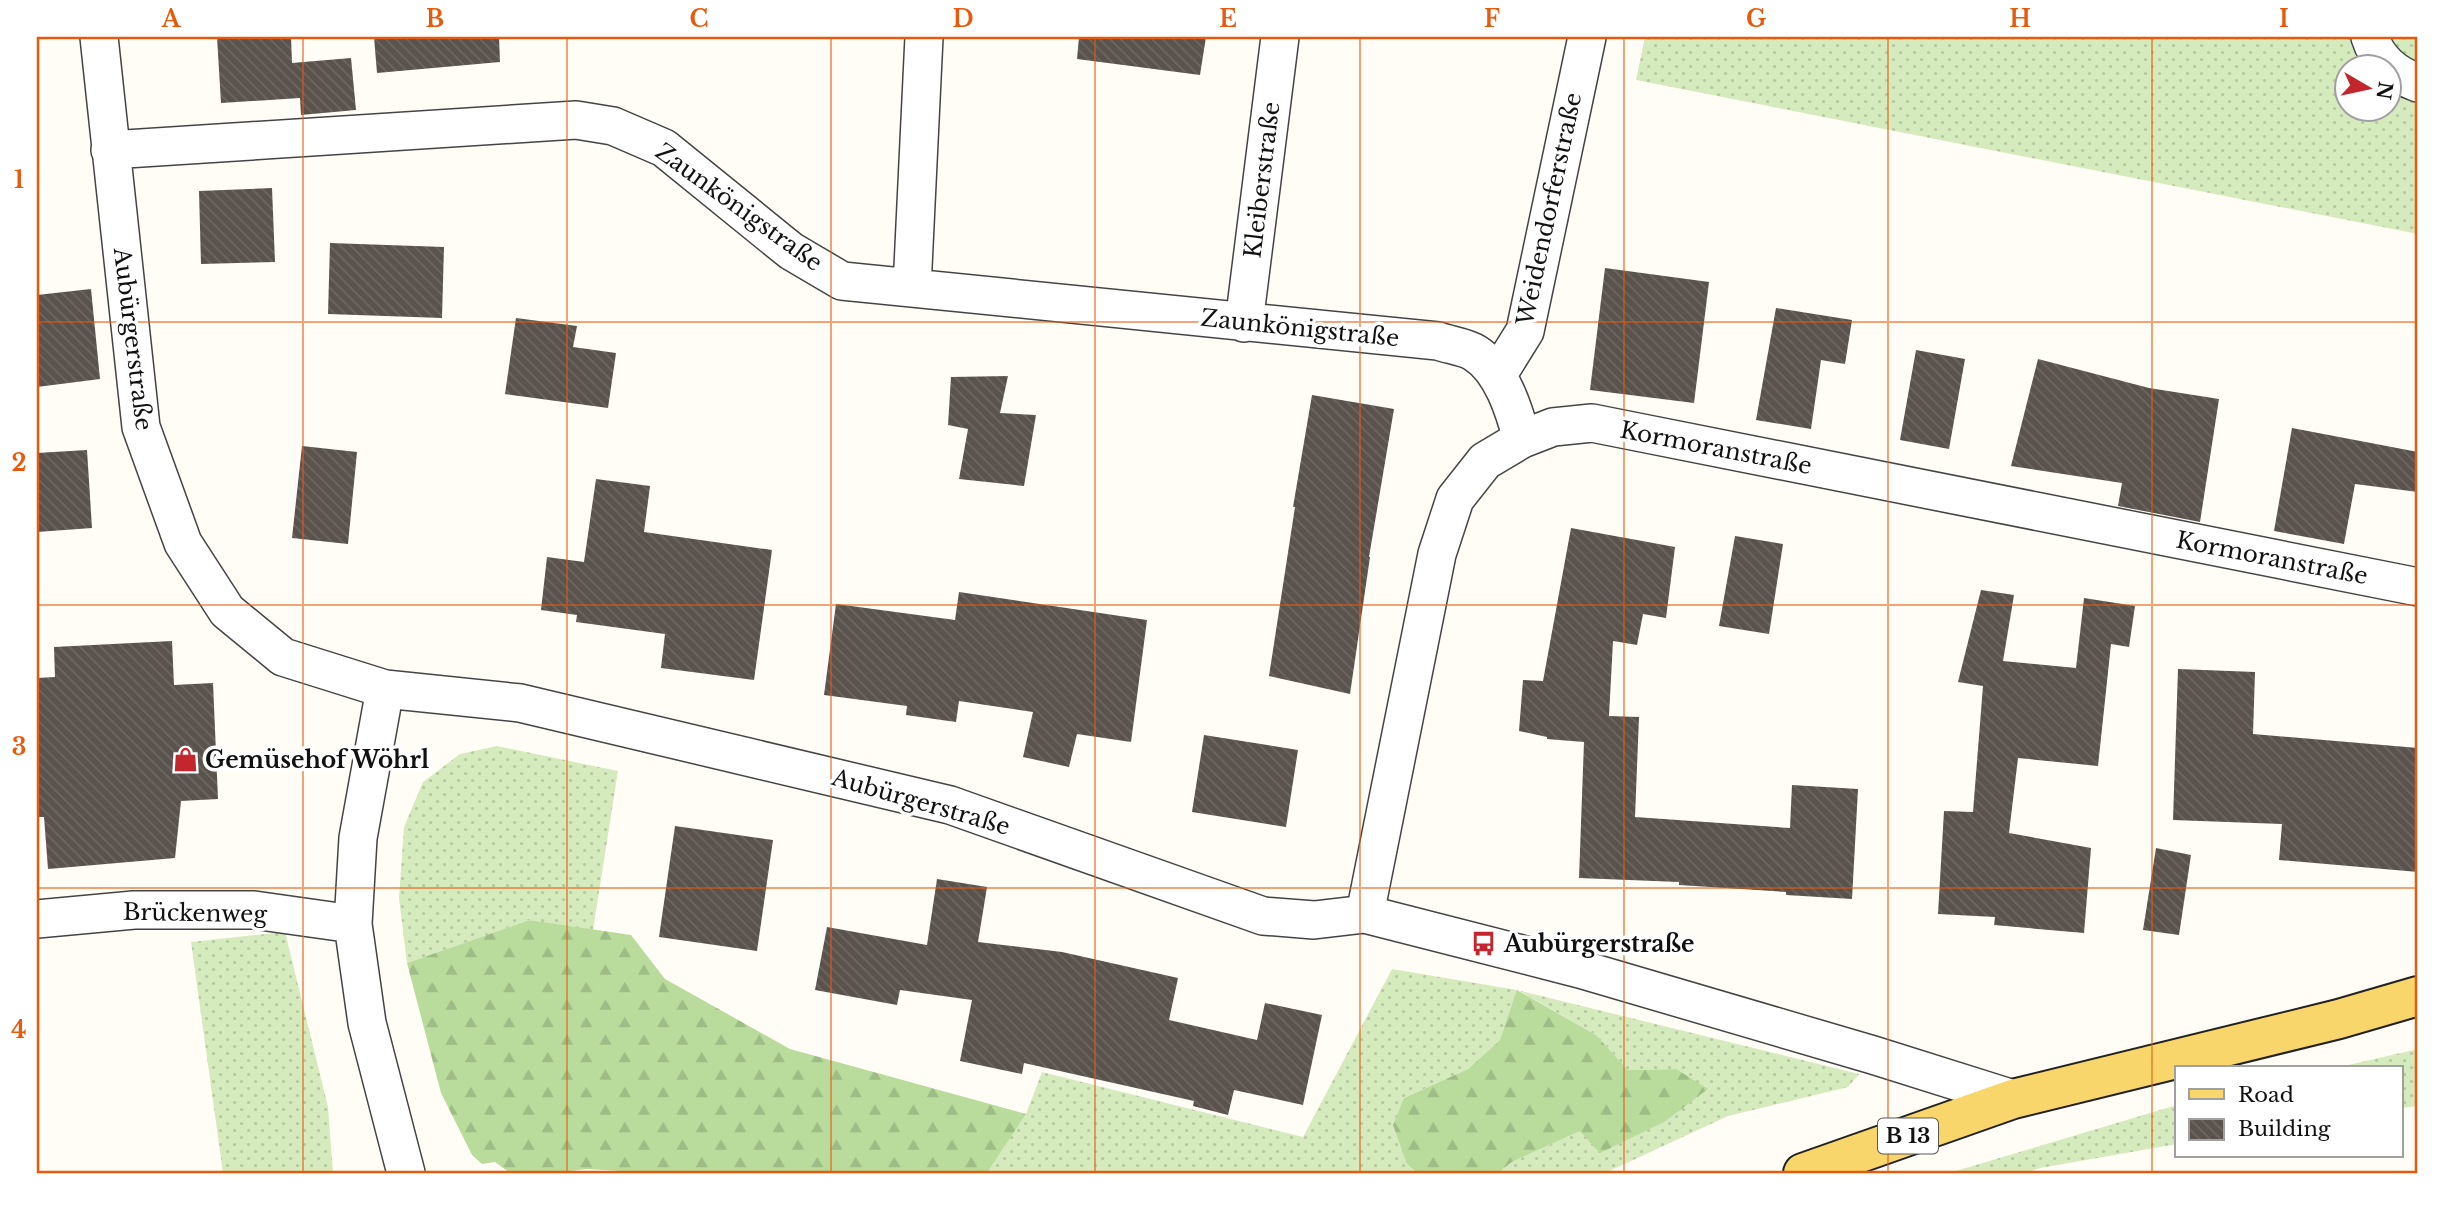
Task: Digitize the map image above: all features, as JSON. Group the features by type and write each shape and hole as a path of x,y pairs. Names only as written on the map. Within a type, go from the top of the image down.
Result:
{"main road":[{"name":"B 13","path":"1803,1173 2013,1099 2339,1019 2418,996"}],"street":[{"name":"Aubürgerstraße","path":"99,37 141,427 183,543 227,611 284,657 385,689 520,703 950,805 1264,916 1314,920 1365,914 1580,969 2013,1099"},
{"path":"912,288 924,37"},
{"name":"Kleiberstraße","path":"1244,323 1280,37"},
{"name":"Weidendorferstraße","path":"1497,376 1525,331 1587,37"},
{"path":"2370,37 2380,57 2392,69 2406,79 2418,83"},
{"name":"Zaunkönigstraße","path":"110,150 576,120 613,126 664,148 791,251 842,281 1438,341 1475,353 1497,376 1514,408 1522,439"},
{"name":"Kormoranstraße","path":"1365,914 1441,543 1455,499 1485,461 1522,439 1553,427 1592,423 2418,587"},
{"path":"385,689 358,838 352,924 367,1023 406,1173"},
{"name":"Brückenweg","path":"37,919 134,910 254,910 352,924"}],"green space":[{"path":"1645,37 2418,37 2418,234 1636,80"},
{"path":"497,746 618,771 593,930 529,920 407,963 399,898 404,827 423,782 460,754"},
{"path":"529,920 631,935 665,979 790,1049 1026,1114 987,1173 656,1173 587,1169 553,1173 510,1173 495,1162 482,1164 472,1155 441,1093 407,963"},
{"path":"285,932 328,1107 333,1173 223,1173 191,942"},
{"path":"1392,969 1518,990 1500,1040 1468,1069 1404,1098 1407,1164 1417,1173 987,1173 1026,1114 1042,1072 1303,1137"},
{"path":"1517,990 1596,1035 1628,1070 1676,1069 1708,1089 1664,1122 1600,1153 1580,1131 1512,1162 1498,1173 1417,1173 1407,1164 1393,1125 1404,1098 1468,1069 1500,1040"},
{"path":"1519,990 1859,1074 1848,1087 1728,1116 1605,1173 1498,1173 1512,1162 1580,1131 1676,1069 1628,1070 1596,1035"},
{"path":"2418,1049 2418,1106 2402,1108 2402,1066 2344,1066"},
{"path":"2175,1106 2175,1144 2025,1173 1949,1173"}],"building":[{"path":"217,37 291,37 292,63 351,58 356,110 301,115 300,98 221,103"},
{"path":"374,37 499,37 500,62 377,73"},
{"path":"1079,37 1206,37 1200,75 1077,59"},
{"path":"272,188 275,262 201,264 199,191"},
{"path":"330,243 444,247 442,318 328,314"},
{"path":"1605,268 1709,282 1694,403 1590,390"},
{"path":"91,289 100,379 37,387 37,295"},
{"path":"1776,308 1852,320 1845,364 1821,360 1811,429 1756,420"},
{"path":"516,318 577,326 573,347 616,353 608,408 505,394"},
{"path":"1916,350 1965,359 1949,449 1900,440"},
{"path":"2038,359 2149,388 2219,399 2200,522 2118,506 2122,483 2011,466"},
{"path":"1008,376 1000,413 1036,415 1024,486 959,479 968,429 948,425 951,377"},
{"path":"1312,395 1394,409 1369,557 1350,694 1269,676"},
{"path":"2292,428 2418,452 2418,492 2355,484 2344,544 2274,531"},
{"path":"302,446 357,452 348,544 292,538"},
{"path":"87,450 92,528 37,532 37,453"},
{"path":"596,479 650,486 644,532 772,550 754,680 661,668 665,634 576,622 577,615 541,610 547,557 584,562"},
{"path":"1571,528 1675,547 1666,618 1643,614 1637,645 1613,641 1609,716 1639,717 1635,817 1790,828 1792,785 1858,789 1852,899 1679,885 1679,882 1579,878 1584,742 1547,739 1519,731 1523,680 1543,681"},
{"path":"1735,536 1783,544 1769,634 1719,626"},
{"path":"1981,590 2014,595 2003,661 2076,668 2084,598 2135,606 2129,647 2111,644 2098,766 2018,758 2009,833 2091,848 2084,933 1994,925 1995,917 1938,914 1944,811 1973,812 1983,686 1958,682"},
{"path":"959,592 1147,620 1131,742 1077,734 1069,767 1023,757 1033,712 959,701 956,722 906,715 907,706 824,695 836,604 955,620"},
{"path":"172,641 174,685 213,683 218,799 181,801 175,858 48,869 44,817 37,817 37,678 55,677 54,647"},
{"path":"2178,669 2255,672 2253,734 2418,748 2418,872 2279,860 2282,824 2173,820"},
{"path":"1204,735 1298,750 1286,827 1192,812"},
{"path":"675,826 773,840 757,951 659,937"},
{"path":"2156,848 2191,855 2179,935 2143,930"},
{"path":"937,879 987,887 978,942 1062,952 1178,978 1169,1020 1257,1040 1265,1003 1322,1015 1303,1105 1234,1090 1228,1115 1193,1106 1194,1101 1024,1063 1022,1074 960,1061 972,1000 900,990 897,1005 815,990 827,927 927,945"}],"place":[{"name":"Gemüsehof Wöhrl","path":"185,760"},
{"name":"Aubürgerstraße","path":"1484,944"}]}
